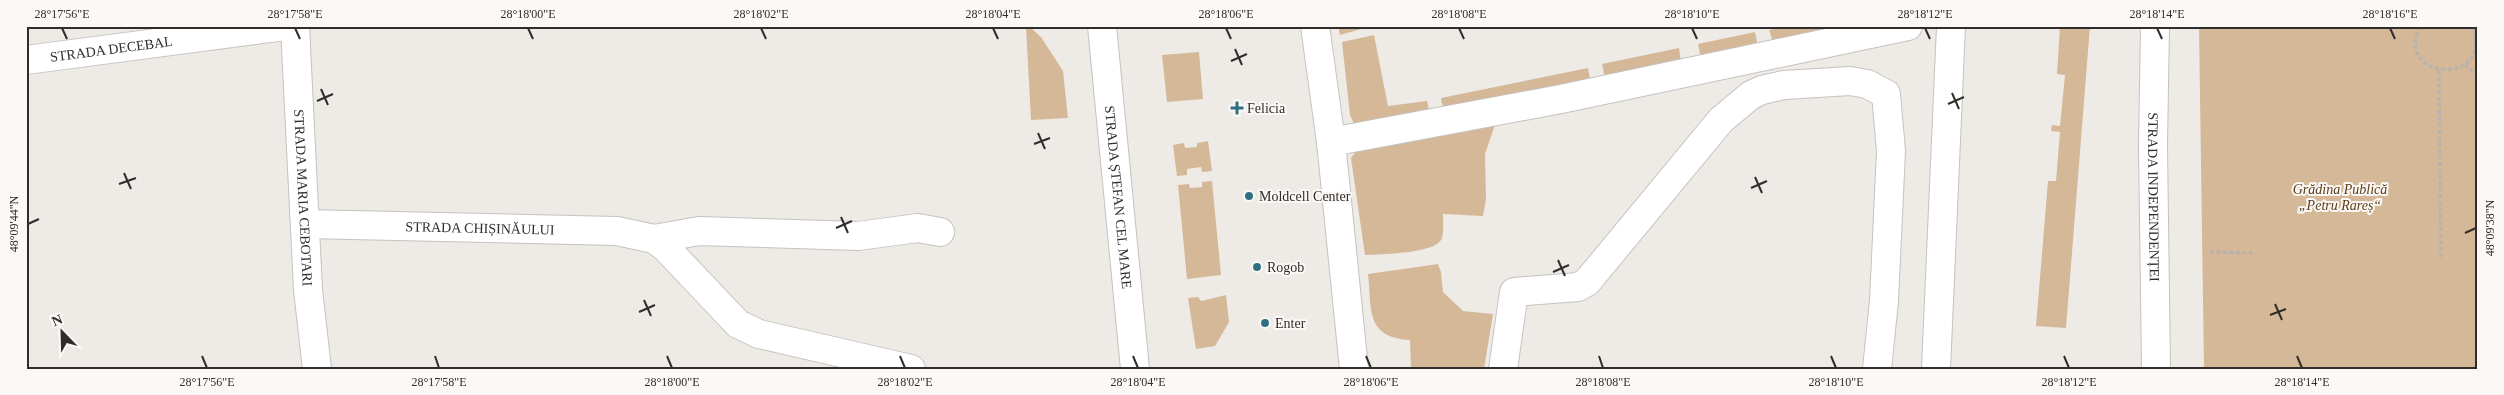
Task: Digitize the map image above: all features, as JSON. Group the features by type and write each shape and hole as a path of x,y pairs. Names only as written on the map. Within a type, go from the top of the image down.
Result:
{"street":[{"name":"STRADA DECEBAL","path":"26,60 285,26"},
{"name":"STRADA MARIA CEBOTARI","path":"295,26 308,290 317,369"},
{"name":"STRADA ȘTEFAN CEL MARE","path":"1102,26 1136,369"},
{"path":"1315,26 1332,142 1354,369"},
{"path":"1332,142 1561,99 1908,26"},
{"path":"1936,369 1951,26"},
{"name":"STRADA INDEPENDENȚEI","path":"2155,26 2153,145 2156,369"},
{"path":"1504,369 1514,292 1578,287 1586,282 1722,120 1751,95 1762,90 1784,85 1850,81 1867,84 1886,94 1891,151 1884,301 1877,369"},
{"name":"STRADA CHIȘINĂULUI","path":"305,224 617,232 654,238 699,231 858,236 918,228 940,232"},
{"path":"654,238 666,248 738,324 759,334 911,369"}],"path":[{"path":"2420,26 2415,42 2417,51 2421,60 2439,71 2457,69 2465,65 2472,57 2475,47 2472,26"},
{"path":"2465,65 2478,76"},
{"path":"2439,71 2441,260"},
{"path":"2210,252 2252,253"}],"green space":[{"path":"1338,26 1372,26 1340,35"},
{"path":"1788,26 1838,26 1839,31 1774,45 1769,30"},
{"path":"2060,26 2090,26 2066,328 2036,326 2048,181 2056,181 2060,132 2051,131 2052,125 2060,126 2065,75 2057,74"},
{"name":"Grădina Publică „Petru Rareș“","path":"2199,26 2478,26 2478,369 2204,369"},
{"path":"1026,27 1030,27 1041,37 1063,71 1068,118 1031,120"},
{"path":"1755,32 1758,47 1701,58 1698,44"},
{"path":"1374,35 1388,106 1427,101 1430,116 1354,124 1350,115 1342,42"},
{"path":"1679,48 1681,62 1605,78 1602,64"},
{"path":"1199,52 1203,99 1167,102 1162,55"},
{"path":"1588,68 1591,83 1444,113 1441,98"},
{"path":"1496,122 1485,154 1486,199 1483,216 1443,214 1443,235 1438,243 1430,247 1407,252 1365,255 1351,158 1357,150"},
{"path":"1208,141 1212,171 1202,172 1201,167 1187,169 1187,175 1177,176 1173,145 1184,143 1185,148 1197,147 1197,143"},
{"path":"1212,181 1221,275 1187,279 1178,185 1189,184 1190,188 1202,187 1202,182"},
{"path":"1438,264 1441,272 1443,292 1463,311 1493,314 1484,369 1411,369 1410,340 1395,338 1385,333 1378,327 1374,319 1371,310 1368,274"},
{"path":"1226,295 1229,322 1215,346 1196,349 1188,298 1198,297 1201,301"}],"place":[{"name":"Felicia","path":"1237,108"},
{"name":"Moldcell Center","path":"1249,196"},
{"name":"Rogob","path":"1257,267"},
{"name":"Enter","path":"1265,323"}]}
